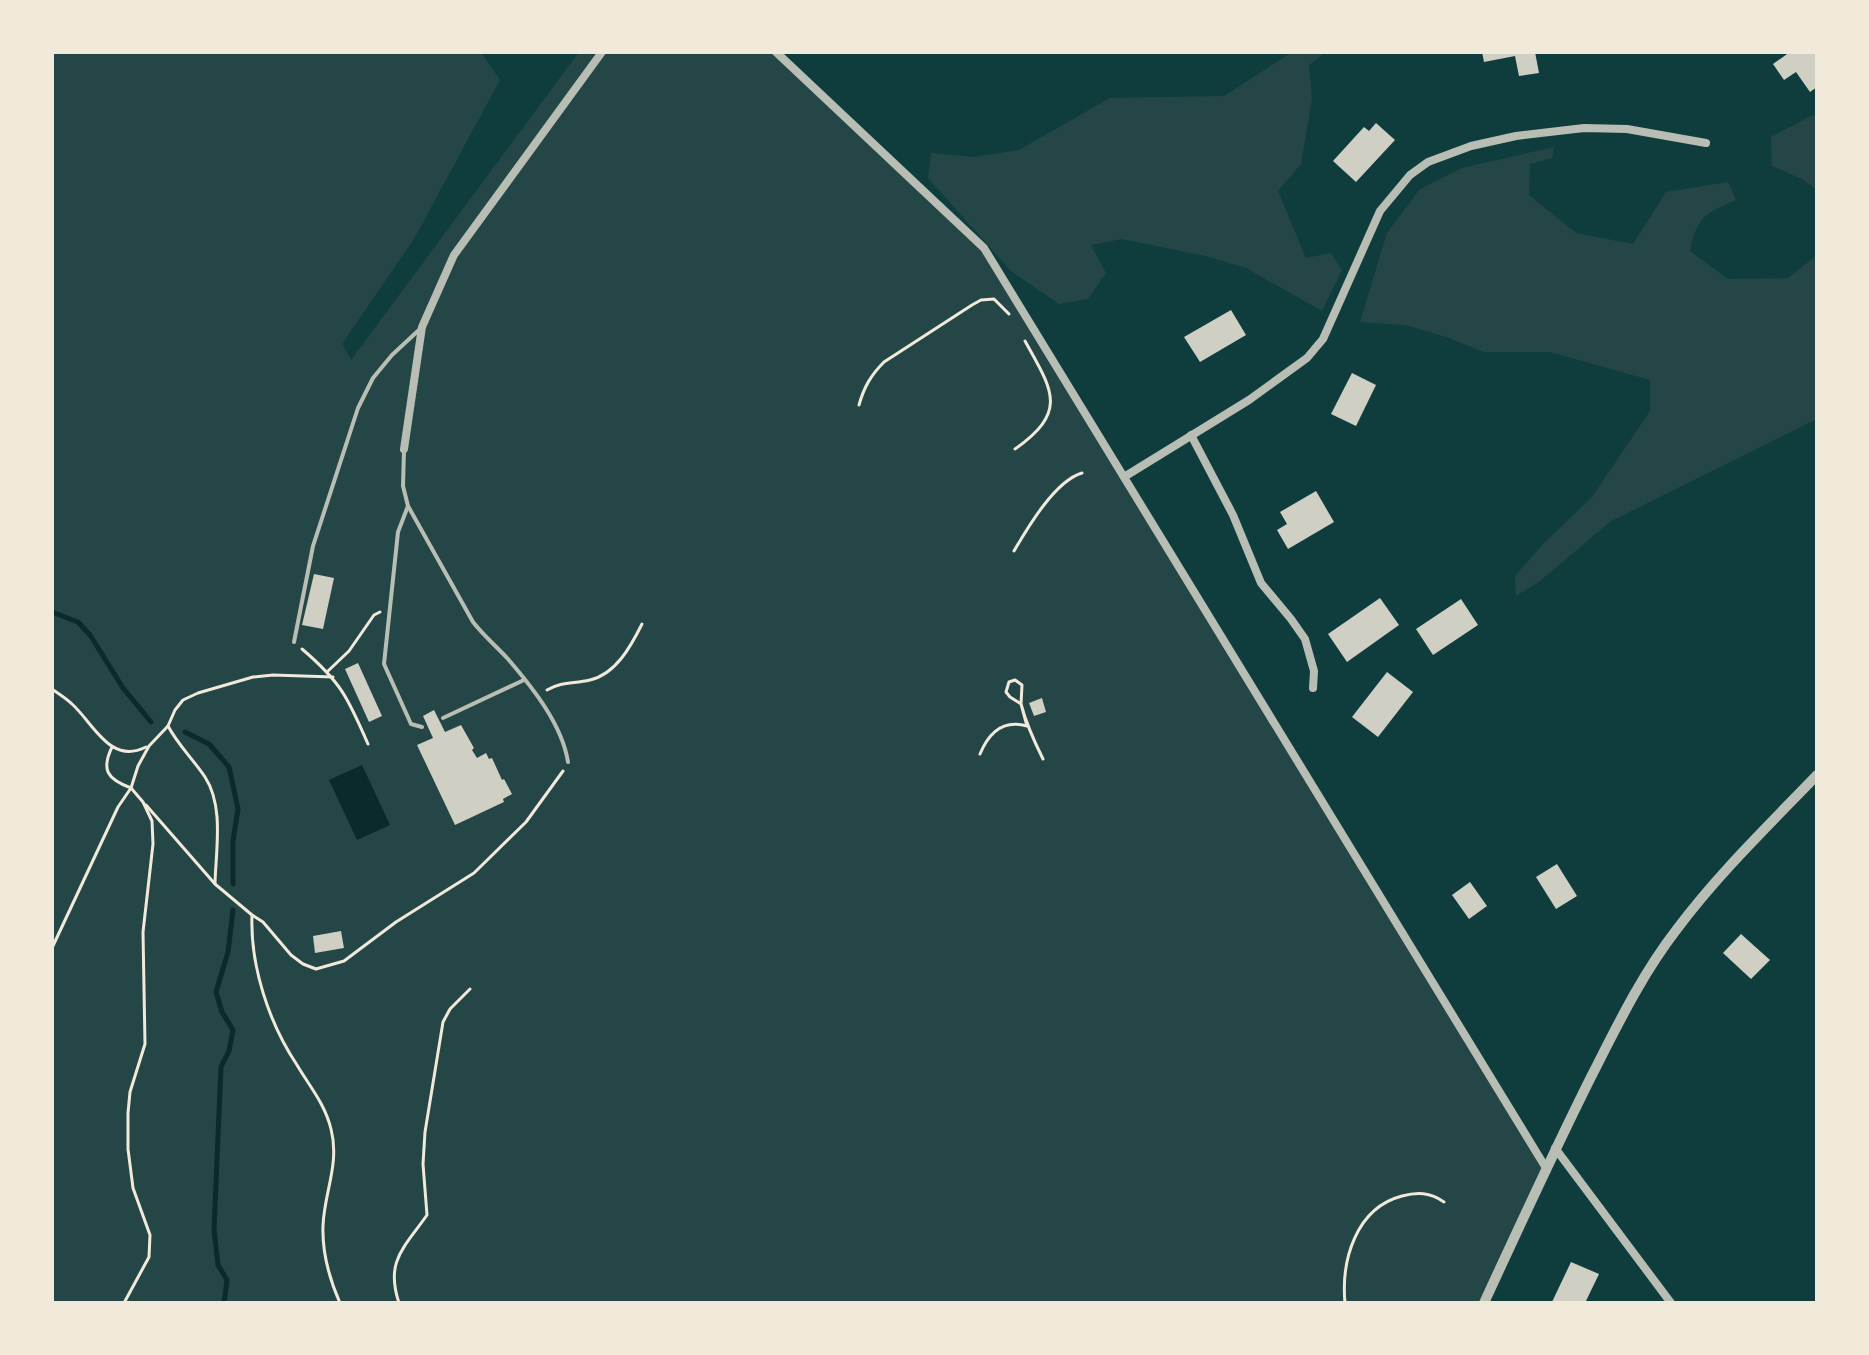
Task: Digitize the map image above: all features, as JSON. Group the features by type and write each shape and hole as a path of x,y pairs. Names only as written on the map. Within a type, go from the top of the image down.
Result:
{"street":[{"path":"404,449 422,327 454,255 602,52"},
{"path":"776,52 984,248 1546,1168"},
{"path":"1124,477 1263,391 1307,358 1323,339 1380,211 1410,175 1428,162 1471,146 1516,136 1584,128 1627,129 1706,143"},
{"path":"1191,435 1233,515 1261,583 1305,639 1311,654 1313,688"},
{"path":"1484,1303 1555,1148 1622,1015 1676,929 1733,862 1817,775"},
{"path":"1555,1148 1671,1303"}],"lane":[{"path":"294,642 313,546 358,408 373,378 422,327"},
{"path":"404,449 403,486 408,506 473,622 536,696 566,747 568,762"},
{"path":"408,506 398,532 384,664 411,724 422,727"},
{"path":"443,718 524,680"}],"path":[{"path":"859,405 864,388 884,362 981,300 994,299 1011,317"},
{"path":"1015,449 1044,425 1051,403 1050,390 1042,371 1019,331"},
{"path":"1014,551 1027,529 1066,481 1082,473"},
{"path":"328,671 349,651 374,615 388,611"},
{"path":"536,696 558,684 591,680 611,670 642,624"},
{"path":"294,642 333,677 351,704 368,744"},
{"path":"52,948 84,886 118,807 131,788 138,766 183,700 225,684 273,675 333,677"},
{"path":"1021,704 1006,692 1009,682 1015,680 1022,685 1021,704 1027,726 1043,759"},
{"path":"52,689 73,705 112,747 129,752 149,746"},
{"path":"980,754 988,738 998,728 1015,724 1027,726"},
{"path":"168,726 212,790 217,805 215,884"},
{"path":"112,747 104,763 106,771 119,784 131,788 215,884 263,922 291,955 316,969 344,961 396,922 474,873 499,851 551,791 568,762"},
{"path":"124,1303 149,1257 150,1235 133,1188 128,1149 130,1092 145,1044 146,1024 143,932 153,844 152,821 143,802"},
{"path":"252,915 257,967 266,1000 291,1055 321,1101 331,1128 334,1159 323,1224 323,1245 325,1262 340,1303"},
{"path":"399,1303 393,1279 395,1263 401,1249 427,1215 423,1164 425,1132 443,1022 450,1009 470,989"},
{"path":"1345,1303 1349,1256 1354,1239 1369,1214 1379,1206 1406,1195 1428,1193 1444,1202"}],"shaded area":[{"path":"52,52 481,52 500,80 414,239 342,344 351,360 579,52 776,52 984,248 1546,1168 1484,1303 52,1303"},
{"path":"1292,52 1326,52 1309,65 1312,99 1301,164 1278,191 1306,258 1331,253 1342,270 1322,311 1246,268 1206,256 1122,239 1091,245 1106,273 1088,299 1059,304 1011,271 928,178 931,153 974,157 1019,150 1110,98 1224,96"},
{"path":"1817,113 1817,190 1802,179 1772,166 1771,137"},
{"path":"1554,147 1552,158 1530,164 1529,195 1576,233 1633,244 1666,192 1728,182 1736,200 1699,223 1690,251 1728,279 1788,278 1817,255 1817,419 1611,521 1540,581 1516,596 1515,576 1592,497 1650,411 1650,380 1550,352 1484,352 1405,325 1360,322 1387,233 1420,189 1462,168"},
{"path":"362,765 390,825 357,840 329,780"}],"building":[{"path":"1482,52 1535,52 1539,73 1519,76 1515,56 1484,62"},
{"path":"1790,52 1817,52 1817,87 1810,92 1796,72 1784,80 1773,64"},
{"path":"1376,123 1395,140 1356,182 1333,161 1364,127 1369,131"},
{"path":"1231,310 1246,335 1200,362 1184,337"},
{"path":"1352,373 1376,385 1356,426 1331,414"},
{"path":"1316,491 1334,522 1288,549 1277,530 1287,524 1280,512"},
{"path":"314,574 334,578 323,629 302,625"},
{"path":"1380,598 1399,625 1347,662 1328,634"},
{"path":"1461,599 1478,625 1433,655 1416,629"},
{"path":"358,663 382,716 369,722 345,669"},
{"path":"1387,672 1413,692 1378,737 1352,717"},
{"path":"1042,698 1046,712 1034,716 1029,703"},
{"path":"434,710 445,732 461,725 477,758 486,753 489,759 492,758 512,794 503,799 504,802 455,825 417,745 433,738 423,716"},
{"path":"1557,864 1577,896 1556,909 1536,877"},
{"path":"1470,882 1487,906 1469,919 1452,895"},
{"path":"341,931 344,948 315,953 313,936"},
{"path":"1741,934 1770,960 1751,979 1723,953"},
{"path":"1571,1262 1599,1274 1585,1303 1552,1302"}],"waterway":[{"path":"52,612 78,622 90,635 123,688 151,722"},
{"path":"185,732 209,744 229,767 238,809 233,841 233,884"},
{"path":"224,1303 227,1280 218,1265 214,1229 221,1067 229,1051 233,1030 222,1012 216,992 228,952 233,910"}]}
